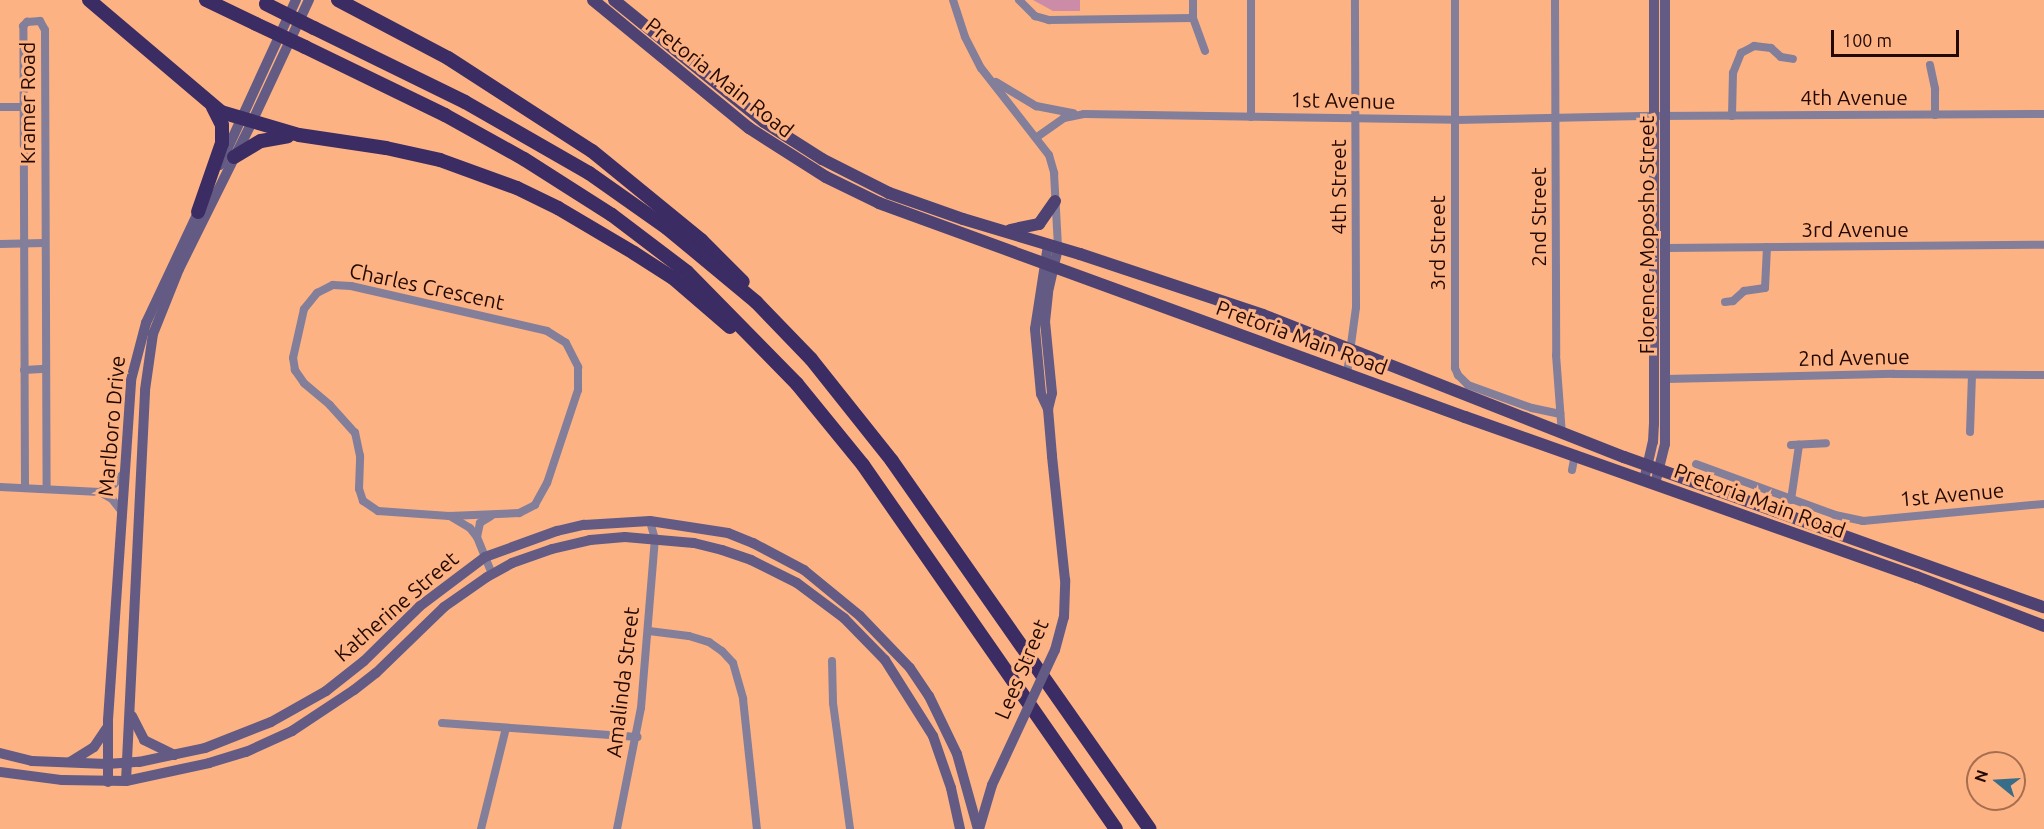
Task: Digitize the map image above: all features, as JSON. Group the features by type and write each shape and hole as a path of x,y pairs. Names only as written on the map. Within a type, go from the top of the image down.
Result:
{"highway":[{"path":"89,0 221,112 299,135 431,158 470,169 517,188 558,208 673,278 743,338 759,344"},
{"path":"206,0 478,132 612,215 687,272 797,384 863,465 1116,829"},
{"path":"342,1 496,87 592,151 701,240 743,282 756,302"},
{"path":"261,2 465,102 580,167 667,228 756,302 811,359 892,461 1150,829"},
{"path":"198,212 222,143 222,125 210,104"},
{"path":"234,157 261,141 299,135"}],"main road":[{"name":"Marlboro Drive","path":"126,781 145,390 149,351 166,297 234,157 296,0"},
{"name":"Marlboro Drive","path":"108,782 108,720 130,380 140,340 155,300 198,212 309,0"},
{"name":"Pretoria Main Road","path":"593,0 749,128 820,174 879,203 1049,267 1917,577 2044,626"},
{"name":"Pretoria Main Road","path":"614,0 729,95 799,145 890,193 1263,315 1562,434 2044,607"},
{"name":"Florence Moposho Street","path":"1653,468 1665,444 1665,248 1654,0"},
{"name":"Florence Moposho Street","path":"1653,468 1660,116 1665,0"},
{"path":"1000,230 1024,230 1039,225 1056,201"},
{"name":"Lees Street","path":"979,829 992,785 1055,650 1064,617 1065,580 1048,409 1041,394 1035,329 1053,246"},
{"path":"1650,482 1653,468"},
{"name":"Katherine Street","path":"0,753 32,761 67,764 127,763 176,755 242,735 311,700 364,661 436,593 485,557 557,531 584,525 650,520 728,532 753,543 804,570 861,616 910,668 930,696 957,754 979,829"},
{"name":"Katherine Street","path":"0,772 38,778 126,781 209,764 246,752 292,731 329,708 376,673 444,608 492,574 522,559 576,543 625,537 694,543 752,560 796,584 844,618 895,674 933,736 951,788 960,829"},
{"path":"130,710 144,740 176,755"},
{"path":"67,764 100,740 108,720"}],"street":[{"path":"953,0 965,37 987,76 1037,137 1052,164 1056,201 1056,232 1053,246"},
{"path":"1019,0 1035,16 1049,20 1193,18"},
{"path":"1193,0 1193,18 1205,51"},
{"path":"1251,0 1251,117"},
{"name":"4th Street","path":"1347,374 1352,352 1356,307 1354,0"},
{"name":"3rd Street","path":"1455,0 1455,361 1458,375 1468,385 1532,408 1560,414"},
{"name":"2nd Street","path":"1555,0 1556,354 1562,434"},
{"name":"Kramer Road","path":"25,488 22,26 27,22 40,21 45,30 44,243 47,489"},
{"path":"1732,116 1733,73 1741,53 1754,46 1771,48 1781,57 1792,59"},
{"path":"1929,65 1935,88 1935,115"},
{"path":"987,76 1036,106 1084,114"},
{"path":"0,107 23,107"},
{"name":"1st Avenue","path":"1037,137 1064,118 1084,114 1456,120 1660,116"},
{"name":"4th Avenue","path":"1660,116 2044,114"},
{"path":"0,244 44,243"},
{"name":"3rd Avenue","path":"1665,248 2044,245"},
{"path":"1725,302 1733,301 1744,291 1765,288 1767,247"},
{"name":"Charles Crescent","path":"338,284 351,286 547,331 570,348 578,367 578,390 540,499 528,510 492,516 449,516 378,511 363,501 359,489 360,456 355,433 330,405 304,383 294,363 297,330 304,309 312,297 328,286 338,284"},
{"path":"24,370 46,369"},
{"name":"2nd Avenue","path":"1665,378 2044,375"},
{"path":"1970,432 1972,376"},
{"path":"1791,500 1795,445 1826,442"},
{"path":"1572,470 1575,454"},
{"name":"1st Avenue","path":"1696,464 1791,500 1835,515 1863,521 2044,504"},
{"path":"100,492 114,484 124,473"},
{"path":"0,487 100,492 112,499 123,512"},
{"name":"Charles Crescent","path":"449,516 470,528 477,537 492,574"},
{"path":"477,537 480,523 492,516"},
{"name":"Amalinda Street","path":"616,829 637,737 649,631 655,539 650,520"},
{"path":"649,631 689,636 709,642 733,663 743,699 757,829"},
{"path":"832,661 833,703 850,829"},
{"path":"442,723 637,737"},
{"path":"481,829 506,728"}],"shaded area":[{"path":"1033,0 1080,0 1080,11 1053,11"}]}
